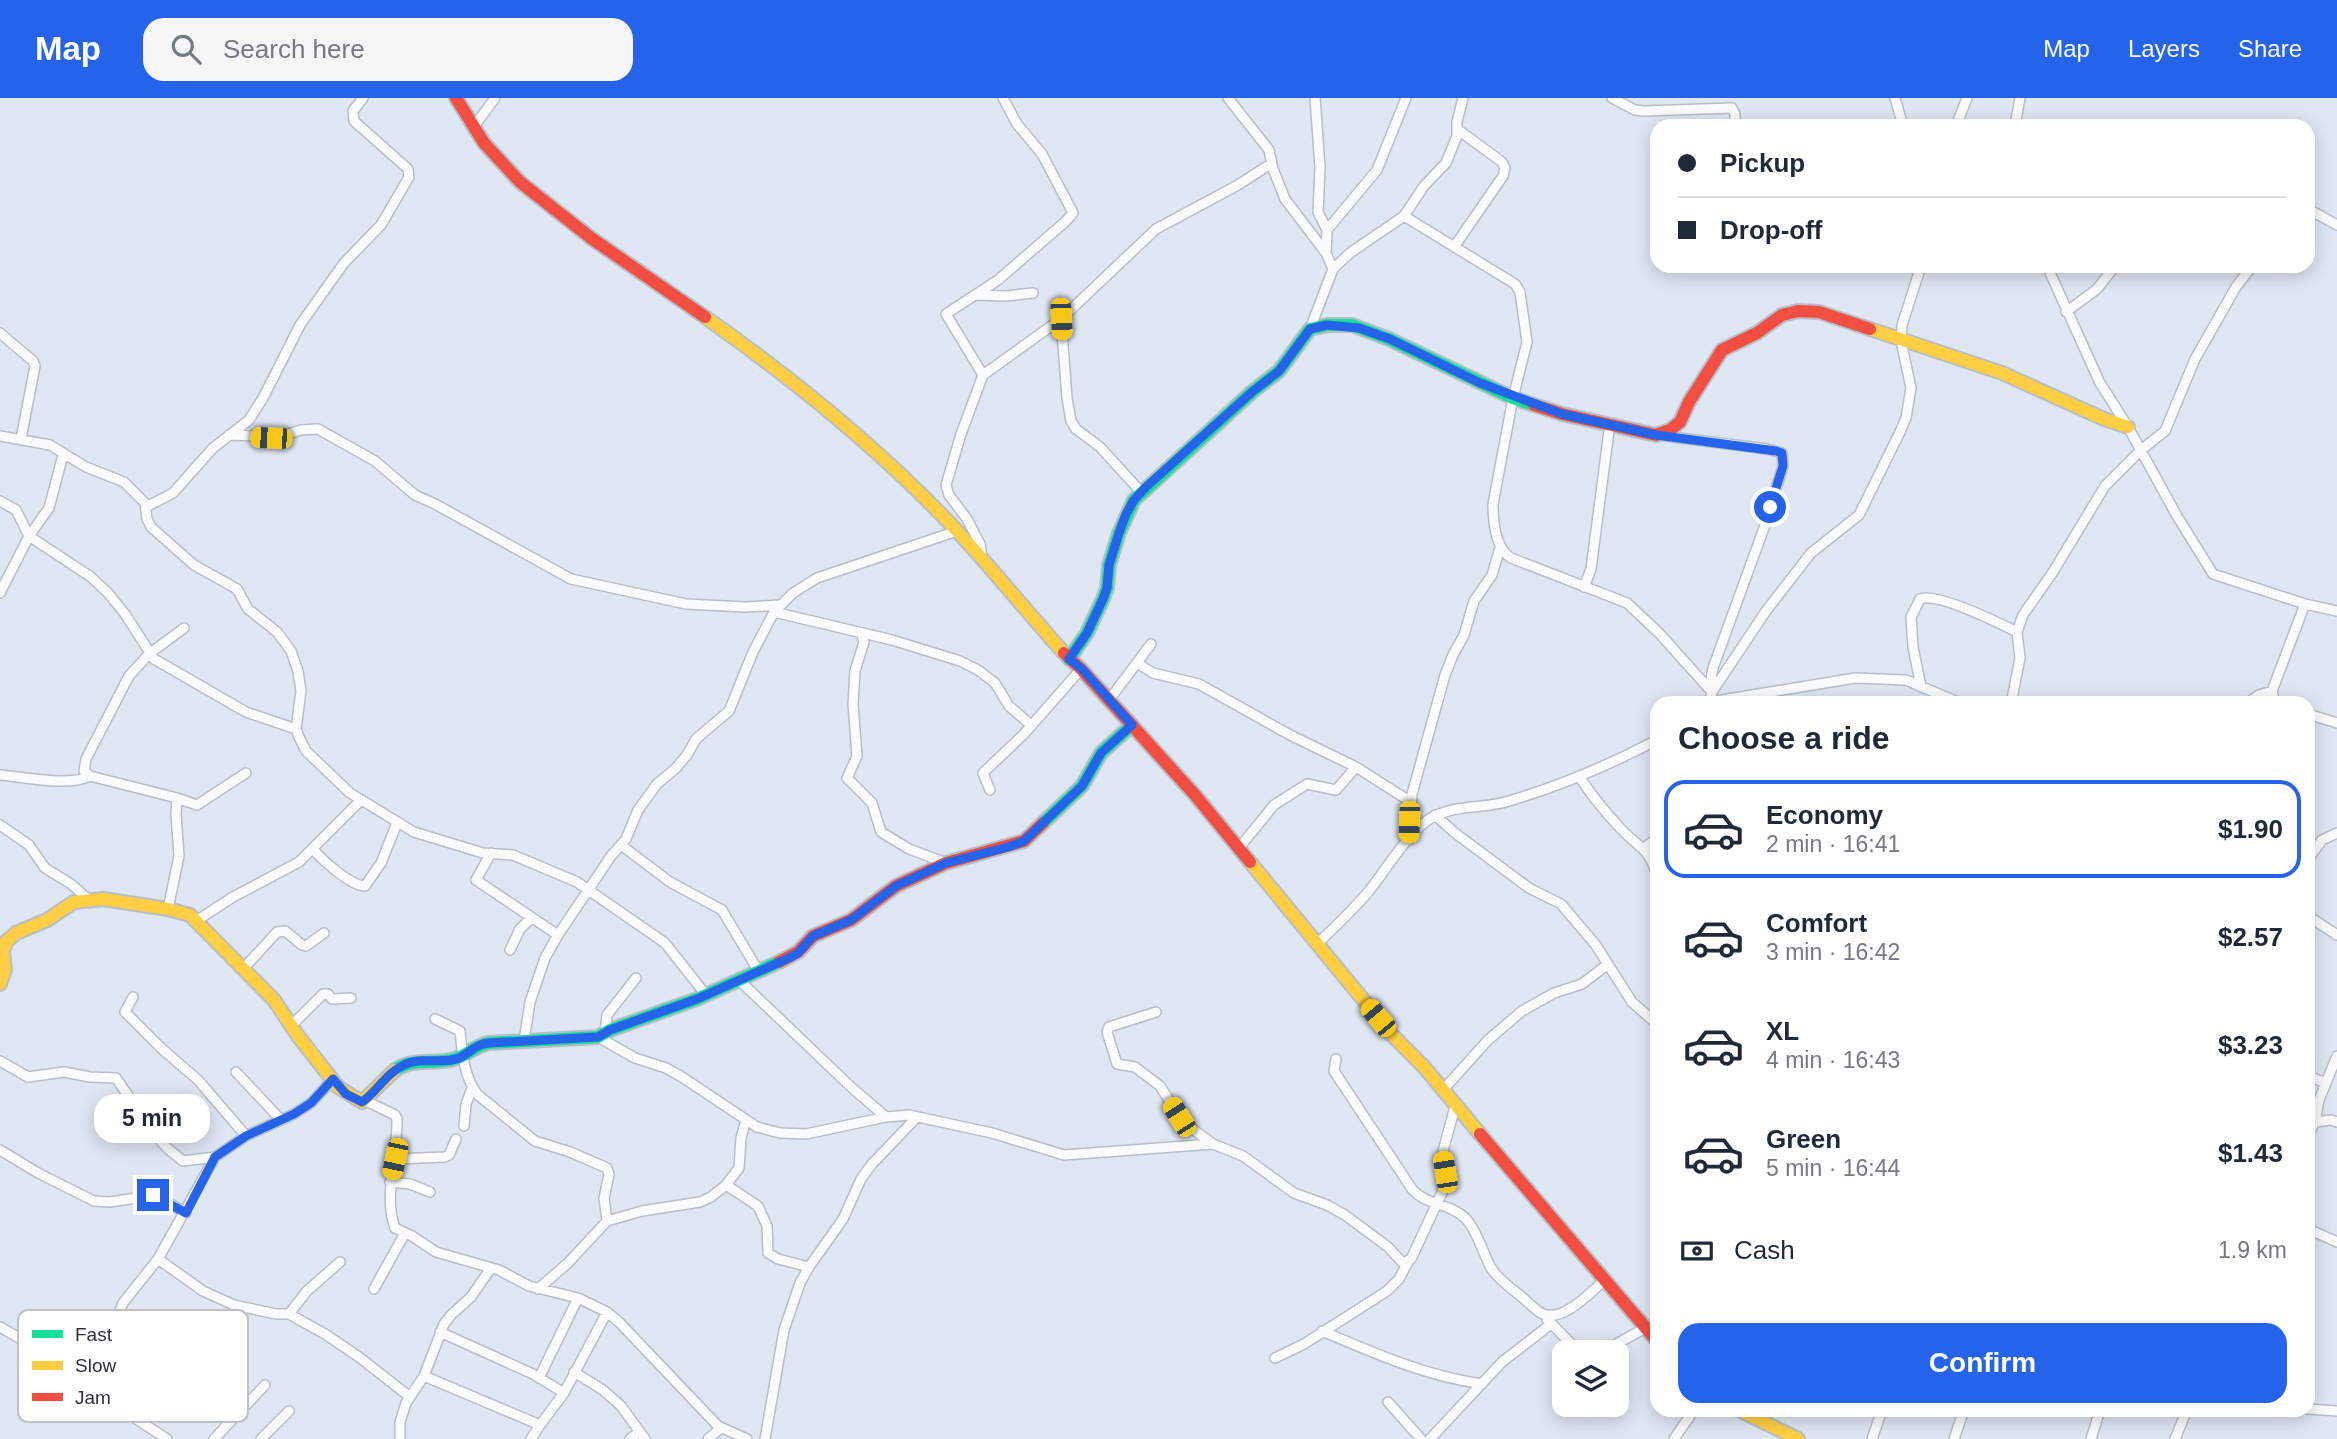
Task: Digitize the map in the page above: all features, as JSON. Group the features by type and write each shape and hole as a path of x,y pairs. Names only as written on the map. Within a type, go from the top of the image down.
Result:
{"street":[{"path":"146,507 173,493 213,448 249,420 300,325 344,263 381,225 409,177 408,169 354,121 353,111 363,98"},
{"path":"456,98 473,128 494,156 520,182 591,238 766,359 824,405 957,531 1239,848 1393,1036 1443,1090 1650,1333"},
{"path":"473,128 495,98"},
{"path":"983,375 945,317 951,309 998,280 1073,213 1042,154 1017,124 1003,98"},
{"path":"1228,98 1269,150 1285,198 1326,253 1333,270"},
{"path":"1315,98 1320,167 1318,212 1327,230 1326,253"},
{"path":"1327,230 1377,170 1406,98"},
{"path":"1069,659 1087,633 1103,599 1109,565 1119,533 1126,514 1141,492 1279,371 1310,329 1333,270 1350,253 1404,216 1424,186 1446,163 1463,98"},
{"path":"1612,98 1635,110 1644,111 1732,108 1735,119"},
{"path":"1895,98 1901,119"},
{"path":"1959,119 1967,98"},
{"path":"2016,119 2020,98"},
{"path":"1454,247 1503,177 1505,168 1502,162 1457,129"},
{"path":"982,560 980,544 971,525 946,489 961,434 983,375 1061,319 1156,229 1238,185 1272,163"},
{"path":"2315,213 2337,225"},
{"path":"1404,216 1515,284 1520,292 1527,342 1513,398 1493,503 1500,548 1492,575 1472,605 1464,635 1445,675 1411,802 1409,840"},
{"path":"1711,696 1766,611 1811,553 1858,515 1867,500 1906,418 1911,383 1901,341 1903,319 1919,273"},
{"path":"2051,273 2100,383 2213,574 2305,604 2337,611"},
{"path":"2066,312 2098,289 2110,273"},
{"path":"2013,696 2020,658 2017,632 2023,615 2053,572 2105,486 2141,450 2165,431 2195,359 2247,273"},
{"path":"975,295 1033,293"},
{"path":"1656,435 1670,430 1679,422 1722,349 1757,333 1782,315 1798,311 1819,312 2002,373 2104,419 2128,427"},
{"path":"1061,319 1071,421 1076,429 1100,447 1141,492"},
{"path":"1310,329 1327,325 1359,328 1390,339 1513,398 1562,414 1656,435 1782,453 1783,466 1764,527 1717,658 1711,679 1712,692"},
{"path":"0,333 36,366 21,439"},
{"path":"1679,422 1686,439"},
{"path":"1584,587 1591,569 1610,423"},
{"path":"229,435 278,437 301,430 317,429 376,461 421,499 435,504 571,579 686,604 777,608 943,655 978,670 995,683 1009,706 1031,725"},
{"path":"0,436 50,445 86,467 124,482 140,496 151,527 194,565 237,589 248,609 270,624 287,646 298,671 301,686 296,729 303,745 311,757 360,801 414,832 456,846 522,858 577,882 665,943 706,995"},
{"path":"0,593 29,536 49,508 63,455"},
{"path":"0,501 16,510 29,536 91,577 108,593 125,614 149,654 161,664 246,712 296,729"},
{"path":"524,1041 530,1002 545,958 558,935 611,856 626,839 638,810 657,784 675,769 696,739 729,711 753,653 777,608 793,593 817,578 957,531"},
{"path":"1500,548 1511,558 1615,597 1630,606 1659,633 1712,692"},
{"path":"1922,687 1913,647 1911,617 1920,599 1931,597 2017,632"},
{"path":"2273,696 2272,691 2305,604"},
{"path":"184,628 149,654 129,676 86,759 84,771 90,776 199,805 246,773"},
{"path":"861,633 864,642 855,671 853,704 857,756 847,778 872,803 881,832 909,849 946,863"},
{"path":"1109,700 1151,643"},
{"path":"1136,663 1156,674 1199,684 1290,736 1356,767 1411,802"},
{"path":"990,790 982,773 998,760 1082,669"},
{"path":"1750,696 1855,678 1898,679 1943,696"},
{"path":"2256,696 2272,691"},
{"path":"2315,715 2337,723"},
{"path":"366,1101 386,1078 402,1065 421,1060 463,1056 478,1044 602,1035 740,981 798,953 813,936 851,920 896,886 946,863 1024,841 1082,786 1101,753 1132,725"},
{"path":"1317,944 1350,913 1409,840 1435,815 1469,806 1506,802 1579,776 1650,743"},
{"path":"1239,848 1275,805 1307,784 1336,790 1356,767"},
{"path":"0,775 67,781 90,776"},
{"path":"1579,776 1591,796 1650,857"},
{"path":"168,909 179,856 177,798"},
{"path":"196,920 294,865 360,801"},
{"path":"1435,815 1528,888 1559,901 1595,944 1632,1002 1650,1018"},
{"path":"313,849 323,862 354,883 365,886 381,863 397,822"},
{"path":"0,825 29,845 45,868 71,884 88,899"},
{"path":"2315,850 2322,840 2337,833"},
{"path":"1644,848 1650,843"},
{"path":"621,845 670,882 722,910 759,972"},
{"path":"491,853 476,880 530,919 558,935"},
{"path":"0,984 5,970 3,951 6,942 16,933 47,920 74,902 103,899 190,915 274,1000 346,1094 396,1117 395,1159 390,1182 395,1228 436,1252 491,1268 538,1289 578,1298 607,1312 721,1428 747,1439"},
{"path":"510,950 520,929 530,919"},
{"path":"2315,921 2337,935"},
{"path":"244,968 277,932 285,931 306,946 324,933"},
{"path":"1443,1090 1488,1040 1522,1011 1553,993 1582,984 1608,964"},
{"path":"602,1035 607,1015 636,978"},
{"path":"740,981 886,1117"},
{"path":"292,1025 323,994 332,999 351,998"},
{"path":"133,997 125,1012 198,1080 246,1136"},
{"path":"1156,1012 1107,1030 1117,1064 1135,1067 1160,1086 1182,1122 1213,1144 1243,1156 1294,1193 1345,1215 1388,1247 1400,1261 1408,1262"},
{"path":"435,1019 460,1031 463,1056 472,1088 535,1141 607,1168 609,1175 604,1198 607,1221"},
{"path":"602,1035 635,1058 682,1077 757,1128 780,1133 806,1134 886,1117 909,1115 980,1129 1064,1155 1213,1144"},
{"path":"2337,1056 2319,1100 2315,1122 2337,1122"},
{"path":"1336,1059 1334,1071 1412,1189 1437,1205 1455,1210 1466,1219 1494,1271 1543,1314 1567,1340"},
{"path":"0,1060 27,1077 64,1072 116,1078 153,1132 181,1160 188,1161 215,1157 246,1136 281,1120 311,1103 333,1079"},
{"path":"236,1072 281,1120"},
{"path":"2315,1079 2326,1083"},
{"path":"464,1126 466,1104 472,1088"},
{"path":"1275,1358 1304,1344 1387,1292 1399,1279 1422,1238 1445,1186 1443,1151 1455,1107"},
{"path":"765,1439 784,1330 800,1283 844,1219 861,1179 917,1117"},
{"path":"538,1289 568,1263 607,1221 655,1208 700,1202 726,1185 739,1168 741,1138 746,1120"},
{"path":"395,1159 445,1157 449,1155 456,1139"},
{"path":"0,1150 94,1201 110,1202 155,1195 186,1213"},
{"path":"122,1310 127,1297 158,1259 215,1157"},
{"path":"390,1182 410,1184 430,1192"},
{"path":"726,1185 758,1206 767,1226 768,1254 809,1267"},
{"path":"2315,1232 2337,1242"},
{"path":"374,1289 405,1233"},
{"path":"158,1259 203,1291 234,1305 289,1314 325,1334 410,1397"},
{"path":"289,1314 307,1291 340,1262"},
{"path":"400,1439 400,1422 410,1397 424,1376 440,1332 448,1319 471,1297 491,1268"},
{"path":"1543,1314 1555,1315 1569,1309 1606,1279"},
{"path":"539,1378 578,1298"},
{"path":"531,1439 564,1393 607,1312"},
{"path":"1430,1439 1502,1362 1551,1324"},
{"path":"0,1327 18,1337"},
{"path":"1624,1340 1645,1328"},
{"path":"1322,1331 1402,1365 1482,1384"},
{"path":"440,1332 539,1378 564,1393"},
{"path":"574,1372 614,1400 642,1436 630,1439"},
{"path":"424,1376 540,1425"},
{"path":"248,1403 265,1385"},
{"path":"1388,1402 1421,1439"},
{"path":"2315,1409 2337,1411"},
{"path":"261,1439 289,1411"},
{"path":"1674,1439 1689,1417"},
{"path":"1753,1417 1798,1439"},
{"path":"1872,1439 1880,1417"},
{"path":"1954,1439 1962,1417"},
{"path":"2091,1439 2099,1417"},
{"path":"2175,1439 2185,1417"},
{"path":"141,1422 167,1439"},
{"path":"214,1439 230,1422"},
{"path":"708,1439 721,1428"}],"traffic: fast":[{"path":"1069,659 1087,633 1103,599 1109,565 1119,533 1134,500 1252,392 1279,371 1310,329 1327,325 1352,325 1534,405"},
{"path":"1043,823 1082,786 1101,753 1132,725"},
{"path":"395,1070 416,1062 454,1059 489,1043 598,1037 610,1030 697,999 779,962"}],"traffic: slow":[{"path":"705,317 805,392 899,473 958,532 1064,653"},
{"path":"1870,329 2002,373 2104,419 2128,427"},
{"path":"1250,862 1393,1036 1424,1067 1480,1134"},
{"path":"0,984 5,970 3,951 6,942 16,933 47,920 74,902 103,899 168,909 190,915 274,1000 338,1087 362,1102 395,1070"},
{"path":"1753,1417 1798,1439"}],"traffic: jam":[{"path":"456,98 484,143 520,182 591,238 705,317"},
{"path":"1534,405 1656,435 1670,430 1680,422 1689,402 1722,350 1757,333 1782,315 1798,311 1819,312 1870,329"},
{"path":"1064,653 1195,795 1250,862"},
{"path":"779,962 798,952 813,936 851,920 896,886 946,863 1024,841 1043,823"},
{"path":"1480,1134 1650,1333"}],"route":[{"path":"153,1195 160,1196 186,1213 215,1157 246,1136 294,1114 311,1103 333,1079 346,1094 362,1102 366,1101 394,1070 407,1063 458,1058 478,1044 598,1037 610,1030 697,999 789,958 798,953 813,936 858,916 896,886 930,869 1024,841 1082,786 1101,753 1132,725 1082,669 1069,659 1087,633 1103,599 1109,565 1126,514 1146,487 1279,371 1310,329 1327,325 1359,328 1390,339 1513,398 1562,414 1656,435 1782,453 1783,466 1770,507"}]}
